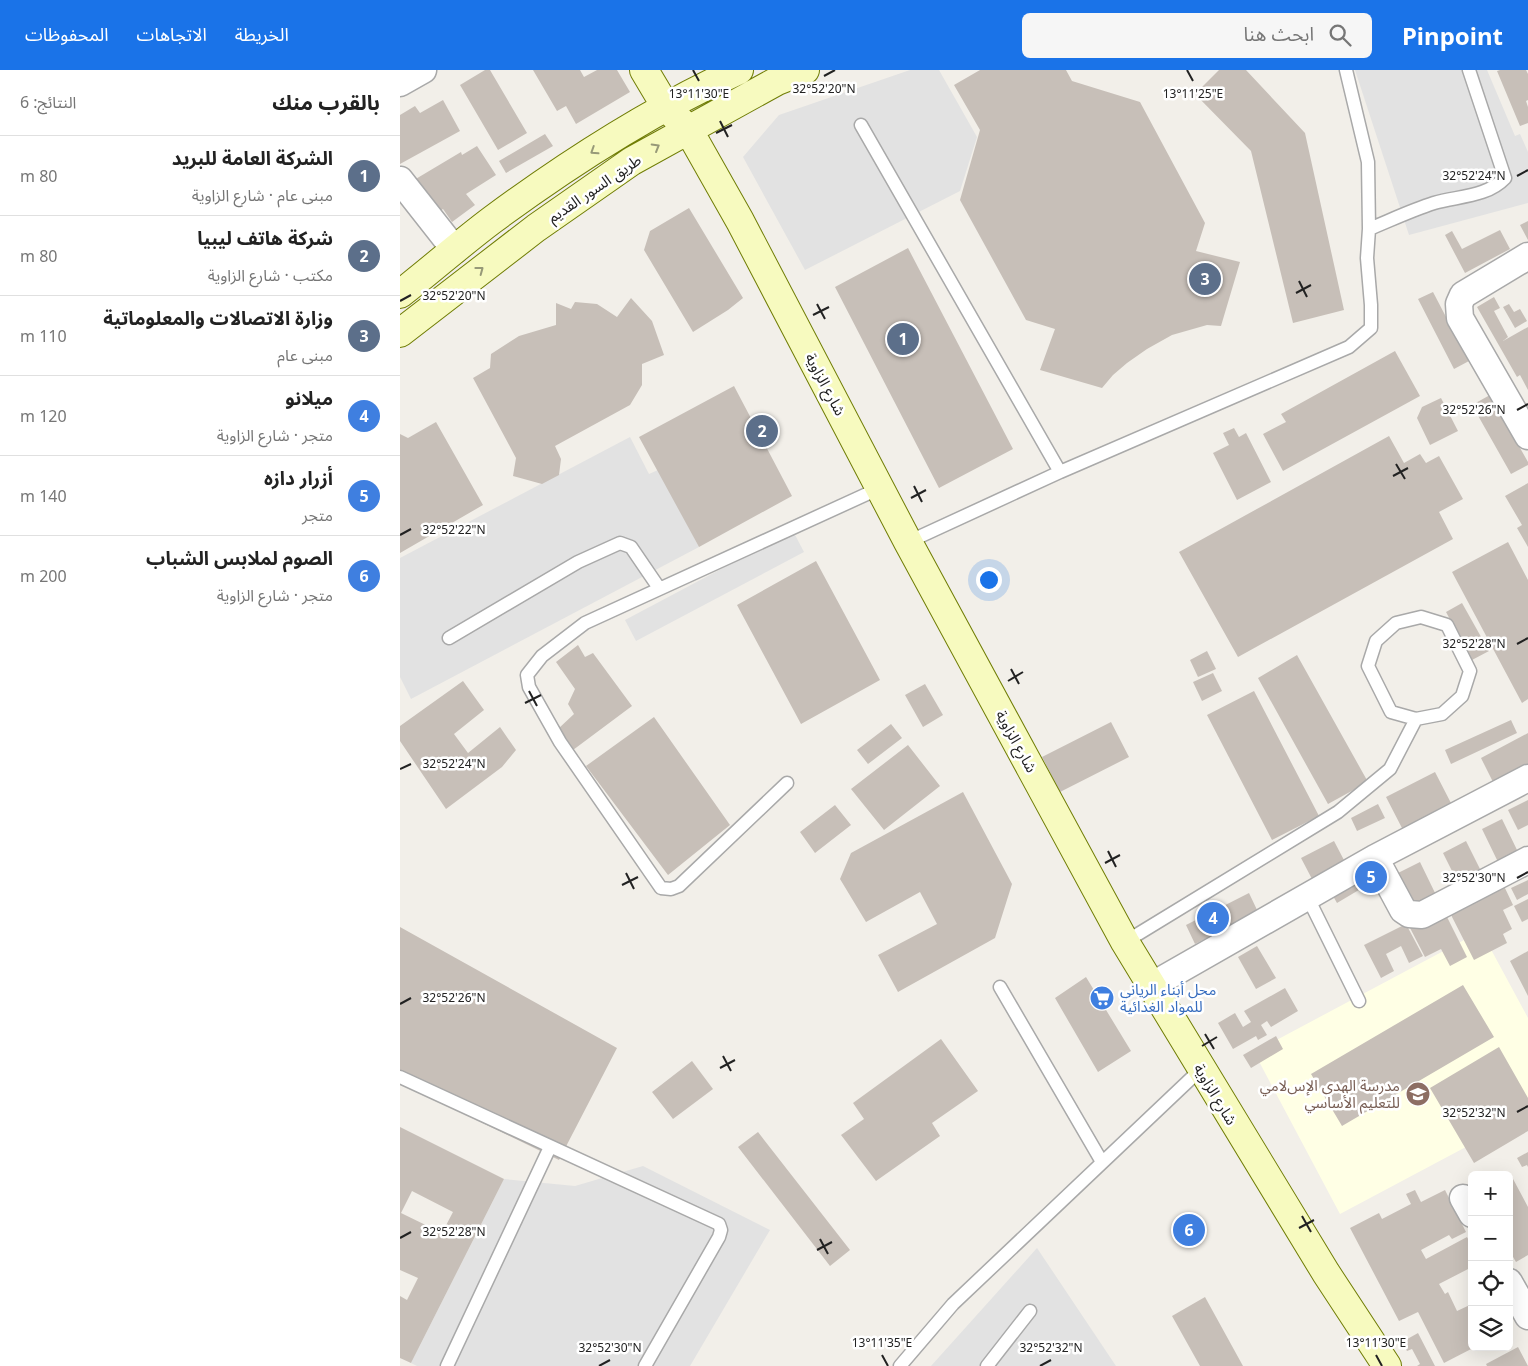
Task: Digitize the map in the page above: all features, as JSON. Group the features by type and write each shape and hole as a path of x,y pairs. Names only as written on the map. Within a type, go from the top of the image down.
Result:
{"main road":[{"name":"شارع الزاوية","path":"644,70 666,107 688,129 744,229 908,542 1151,986 1326,1273 1386,1366"},
{"name":"طريق السور القديم","path":"400,294 491,221 539,187 666,107 739,70"},
{"name":"طريق السور القديم","path":"400,333 536,228 632,161 777,81 805,70"}],"street":[{"path":"400,83 424,70"},
{"path":"400,180 455,250"},
{"path":"1527,257 1463,295 1459,304 1460,318 1528,436"},
{"path":"1151,986 1375,858 1528,778"},
{"path":"1375,858 1403,910 1415,916 1422,915 1528,860"},
{"path":"1513,1289 1528,1316"}],"lane":[{"path":"908,542 1060,472 1348,347 1371,328 1367,258 1370,229 1368,162 1346,70"},
{"path":"1370,229 1434,203 1467,196 1498,185 1505,178 1469,70"},
{"path":"861,125 1060,472"},
{"path":"787,783 679,886 661,888 560,742 529,687 527,675 542,656 585,622 880,488"},
{"path":"449,638 578,562 620,543 631,547 659,588"},
{"path":"1421,617 1446,626 1470,671 1462,696 1442,714 1416,719 1391,712 1368,666 1376,641 1396,623 1421,617"},
{"path":"1126,942 1338,812 1390,770 1416,719"},
{"path":"1307,896 1359,1001"},
{"path":"1000,987 1102,1162"},
{"path":"900,1366 953,1304 1201,1069"},
{"path":"401,1080 719,1224 721,1230 719,1237 645,1366"},
{"path":"448,1366 550,1148"},
{"path":"987,1366 1030,1311"}],"shaded area":[{"path":"910,70 939,70 977,137 960,191 805,270 743,157 779,115"},
{"path":"1355,70 1487,70 1515,136 1520,134 1528,152 1528,203 1409,235"},
{"path":"630,437 649,474 658,470 699,547 411,699 400,677 400,558"},
{"path":"793,531 804,552 636,641 625,620"},
{"path":"1481,931 1528,1018 1528,1114 1340,1214 1254,1052"},
{"path":"643,1166 770,1230 690,1366 417,1366 411,1363 504,1179 575,1186"},
{"path":"1037,1248 1116,1366 931,1366"}],"building":[{"path":"485,70 490,70 527,133 498,150 460,85"},
{"path":"533,70 580,70 584,77 597,70 617,70 630,92 576,124 566,106 557,111"},
{"path":"980,70 1066,70 1072,81 1140,102 1205,223 1196,251 1240,262 1221,326 1207,325 1172,335 1127,363 1102,388 1040,370 1055,329 1026,320 960,200 980,130 954,85"},
{"path":"1219,70 1246,70 1305,133 1344,310 1293,323 1251,151 1195,94"},
{"path":"1526,70 1528,74 1528,100 1526,101 1528,123 1520,126 1497,71"},
{"path":"443,100 460,131 400,164 400,115 415,106 420,113"},
{"path":"545,134 553,146 506,173 499,161"},
{"path":"477,146 496,175 466,194 475,205 452,222 443,209 431,217 414,180 461,152 462,155"},
{"path":"689,208 743,298 693,332 644,250 650,231"},
{"path":"1528,221 1528,240 1520,225"},
{"path":"1500,230 1510,249 1465,273 1445,235 1452,231 1462,249"},
{"path":"908,248 1013,449 939,488 835,287"},
{"path":"1433,292 1469,361 1454,369 1418,299"},
{"path":"1494,297 1500,308 1494,311 1508,337 1503,341 1528,327 1528,390 1520,375 1517,377 1477,307"},
{"path":"631,298 652,321 664,355 642,364 642,385 630,405 555,446 561,459 559,475 542,484 513,476 516,458 473,378 490,368 491,354 519,336 556,325 556,303 571,309 575,302 597,304 617,317"},
{"path":"1509,304 1514,312 1520,309 1527,321 1515,328 1503,307"},
{"path":"1395,351 1420,396 1283,471 1263,434 1286,422 1281,414"},
{"path":"734,386 792,496 699,547 639,437"},
{"path":"1490,395 1528,462 1528,465 1511,474 1472,405"},
{"path":"1441,398 1458,431 1430,445 1417,418 1422,407"},
{"path":"436,422 483,505 400,553 400,434 408,438"},
{"path":"1234,428 1239,437 1246,433 1271,482 1237,500 1213,453 1229,445 1223,433"},
{"path":"1389,436 1404,463 1420,454 1426,463 1439,456 1463,499 1439,512 1453,539 1238,657 1179,552"},
{"path":"1528,483 1528,547 1517,528 1522,525 1505,496"},
{"path":"1508,542 1528,580 1528,699 1522,703 1452,572"},
{"path":"816,561 880,680 801,724 737,605"},
{"path":"1462,603 1489,651 1472,660 1446,612"},
{"path":"578,645 585,657 593,653 632,706 573,750 558,729 574,714 568,704 575,689 556,662"},
{"path":"1207,651 1216,669 1198,677 1190,660"},
{"path":"1297,655 1368,782 1328,804 1258,678"},
{"path":"1213,673 1222,691 1202,701 1193,682"},
{"path":"463,681 484,710 454,734 468,753 500,727 516,750 502,767 446,809 400,741 400,726"},
{"path":"925,684 943,715 923,727 905,695"},
{"path":"1254,691 1319,816 1272,840 1207,715"},
{"path":"654,717 730,825 668,875 586,766"},
{"path":"1511,720 1517,733 1451,764 1445,750"},
{"path":"1111,722 1129,757 1060,792 1042,757"},
{"path":"891,724 902,738 868,764 857,750"},
{"path":"1528,733 1528,766 1494,784 1481,758"},
{"path":"908,745 940,786 884,830 851,789"},
{"path":"1435,772 1452,805 1403,830 1386,797"},
{"path":"963,792 1012,884 995,938 898,992 878,955 937,924 920,892 866,922 840,879 851,853"},
{"path":"1528,800 1528,825 1518,830 1508,810"},
{"path":"1378,804 1385,818 1357,831 1351,818"},
{"path":"835,805 851,825 815,853 800,832"},
{"path":"1502,819 1518,852 1498,862 1482,829"},
{"path":"1334,841 1345,862 1312,879 1301,858"},
{"path":"1466,841 1482,873 1459,885 1443,853"},
{"path":"1387,856 1394,869 1337,903 1329,889"},
{"path":"1420,862 1437,897 1412,910 1394,875"},
{"path":"1528,880 1528,894 1517,900 1511,888"},
{"path":"1504,886 1513,905 1503,910 1512,929 1503,934 1507,943 1474,960 1450,913"},
{"path":"1249,893 1258,912 1195,944 1186,925"},
{"path":"1528,899 1528,919 1522,922 1514,906"},
{"path":"1443,909 1467,957 1450,966 1441,949 1425,957 1409,926"},
{"path":"1406,924 1423,956 1409,963 1401,946 1386,954 1394,971 1381,978 1364,945"},
{"path":"400,927 617,1048 559,1160 400,1083"},
{"path":"1257,946 1276,978 1256,989 1238,957"},
{"path":"1528,951 1528,996 1510,961"},
{"path":"1086,977 1131,1051 1098,1072 1055,998"},
{"path":"1463,985 1494,1037 1342,1126 1311,1074"},
{"path":"1285,988 1298,1011 1271,1027 1267,1021 1261,1025 1267,1035 1258,1040 1256,1036 1233,1049 1218,1023 1235,1013 1243,1027 1251,1022 1244,1011"},
{"path":"1276,1036 1283,1049 1251,1068 1243,1055"},
{"path":"941,1039 978,1091 932,1123 940,1136 876,1181 841,1135 864,1119 853,1103"},
{"path":"1499,1047 1528,1098 1528,1131 1474,1163 1430,1088"},
{"path":"692,1061 713,1089 673,1119 652,1092"},
{"path":"400,1127 504,1179 411,1363 400,1358 400,1296 407,1300 418,1278 400,1270","holes":["412,1191 453,1212 442,1233 401,1213"]},
{"path":"758,1132 850,1250 830,1266 738,1147"},
{"path":"1528,1152 1528,1167 1527,1165 1522,1167 1517,1158"},
{"path":"1513,1179 1528,1207 1528,1255 1516,1262 1513,1257"},
{"path":"1415,1190 1421,1202 1445,1190 1466,1232 1452,1239 1449,1235 1421,1250 1426,1259 1467,1237 1468,1239 1468,1269 1439,1284 1445,1294 1448,1292 1457,1311 1468,1306 1468,1351 1444,1363 1418,1312 1399,1321 1350,1228 1379,1213 1382,1219 1411,1204 1406,1194"},
{"path":"1205,1297 1243,1366 1200,1366 1172,1316"},
{"path":"1418,1333 1435,1366 1417,1366 1420,1364 1412,1349 1407,1351 1402,1342"},
{"path":"1518,1347 1528,1366 1487,1366 1486,1364"}],"place":[{"name":"وزارة الاتصالات والمعلوماتية","path":"1205,279"},
{"name":"الشركة العامة للبريد","path":"903,339"},
{"name":"شركة هاتف ليبيا","path":"762,431"},
{"name":"أزرار دازه","path":"1371,877"},
{"name":"ميلانو","path":"1213,918"},
{"name":"محل أبناء الرياني للمواد الغدائية","path":"1102,998"},
{"name":"مدرسة الهدى الإسﻻمي للتعليم الأساسي","path":"1418,1094"},
{"name":"الصوم لملابس الشباب","path":"1189,1230"}]}
